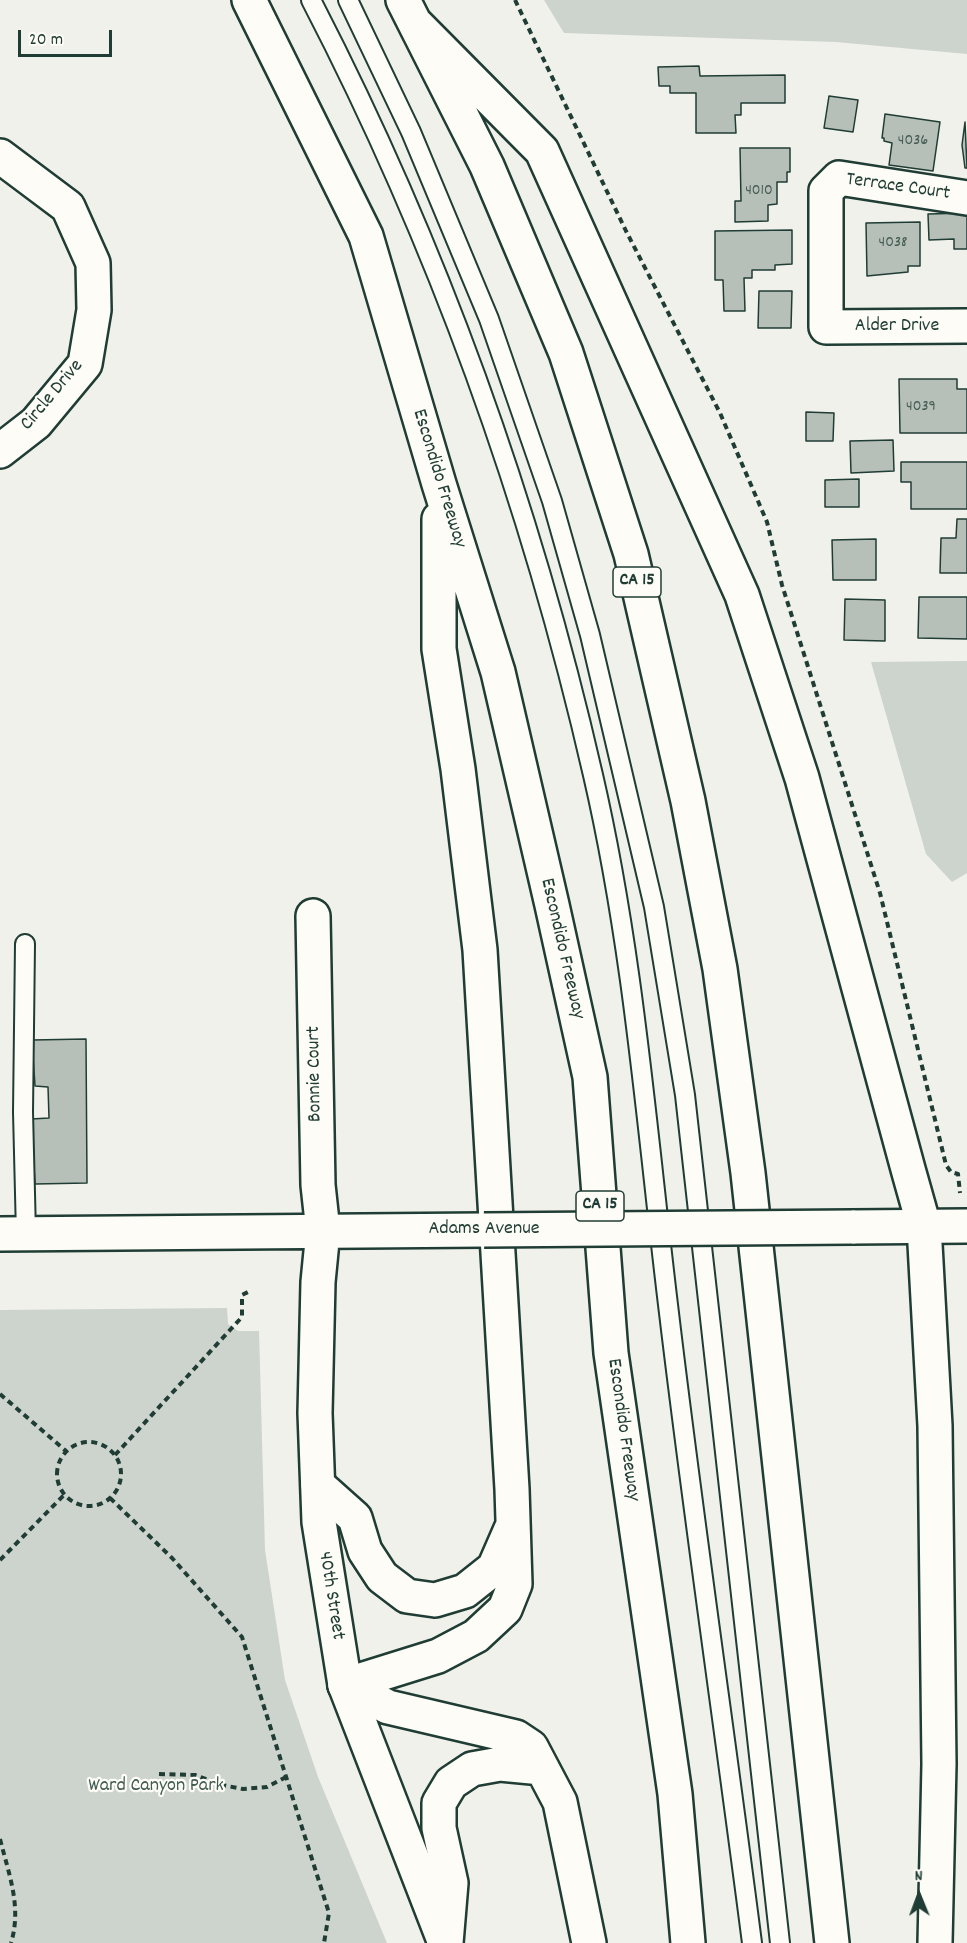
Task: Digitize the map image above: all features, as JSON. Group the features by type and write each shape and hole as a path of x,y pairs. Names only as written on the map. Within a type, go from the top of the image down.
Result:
{"main road":[{"name":"Escondido Freeway","path":"249,0 366,236 439,484 498,672 590,1077 611,1353 675,1794 688,1943"},
{"path":"409,12 542,151 742,595 802,778 924,1226 935,1426 939,1764 935,1943"},
{"name":"CA 15","path":"409,12 487,166 566,353 631,555 688,801 720,969 748,1173 832,1943"},
{"name":"Circle Drive","path":"0,156 68,207 93,263 94,310 85,364 36,423 0,451"},
{"name":"Terrace Court","path":"826,327 826,191 840,177 967,198"},
{"name":"Alder Drive","path":"826,327 967,326"},
{"path":"345,1685 438,1656 476,1636 504,1609 515,1584 480,950 458,770 439,649 439,484"},
{"name":"Bonnie Court","path":"313,916 318,1185 323,1231"},
{"name":"Adams Avenue","path":"13,1234 967,1226"},
{"name":"40th Street","path":"323,1231 318,1282 315,1413 318,1485 321,1541 345,1685 446,1943"},
{"path":"318,1485 355,1518 365,1551 382,1577 407,1596 435,1600 465,1591 494,1568 513,1525"},
{"path":"345,1685 388,1707 516,1737 531,1747 560,1802 589,1943"},
{"path":"446,1943 451,1883 439,1828 439,1803 450,1782 472,1769 500,1764 542,1768"}],"lane":[{"path":"312,0 390,158 446,293 496,428 560,636 594,778 633,989 669,1313 752,1943"},
{"path":"348,0 411,132 489,319 552,501 590,635 654,907 685,1095 780,1943"},
{"path":"13,1234 23,1112 25,944"}],"path":[{"path":"115,1455 242,1317 242,1295 250,1291"},
{"path":"0,1395 66,1451"},
{"path":"97,1442 115,1455 121,1472 116,1491 110,1498 97,1505 82,1506 64,1494 56,1477 60,1459 66,1451 75,1445 97,1442"},
{"path":"0,1560 64,1494"},
{"path":"110,1498 172,1558 242,1637 329,1913 324,1943"},
{"path":"159,1774 195,1775 222,1785 243,1789 267,1787 286,1777"},
{"path":"0,1839 16,1902 17,1923 10,1943"}],"green space":[{"path":"544,0 967,0 967,54 836,42 564,33"},
{"path":"967,661 967,873 952,882 926,854 871,662"},
{"name":"Ward Canyon Park","path":"227,1308 228,1324 238,1331 259,1331 265,1550 285,1680 318,1777 387,1943 0,1943 0,1310"}],"building":[{"path":"699,66 700,76 785,75 785,103 741,103 741,115 735,115 736,133 696,133 696,93 670,93 670,86 659,86 658,67"},
{"path":"829,96 858,100 853,132 824,128"},
{"path":"885,114 940,122 933,171 889,165 892,143 882,138"},
{"path":"965,122 967,168 965,168 962,145"},
{"path":"740,148 790,148 790,172 787,172 787,182 777,182 777,204 768,205 768,221 735,222 735,201 741,201"},
{"path":"967,213 967,249 954,249 954,239 929,240 928,214"},
{"path":"920,222 920,266 908,266 908,272 867,276 866,223"},
{"path":"792,230 792,264 775,265 775,270 752,270 752,278 744,278 745,311 724,311 723,280 715,280 715,231"},
{"path":"759,291 792,291 791,328 758,328"},
{"path":"899,379 957,379 957,389 967,389 967,433 900,433"},
{"path":"806,412 834,413 833,441 806,441"},
{"path":"893,440 894,471 851,473 850,441"},
{"path":"901,462 967,462 967,509 911,509 911,482 901,482"},
{"path":"859,479 859,507 825,507 825,480"},
{"path":"957,519 967,519 967,573 940,573 941,538 956,538"},
{"path":"876,539 876,580 833,580 832,540"},
{"path":"919,597 967,597 967,639 918,638"},
{"path":"845,599 885,600 885,641 844,640"},
{"path":"86,1039 87,1183 35,1184 31,1119 49,1118 48,1087 35,1086 32,1040"}]}
